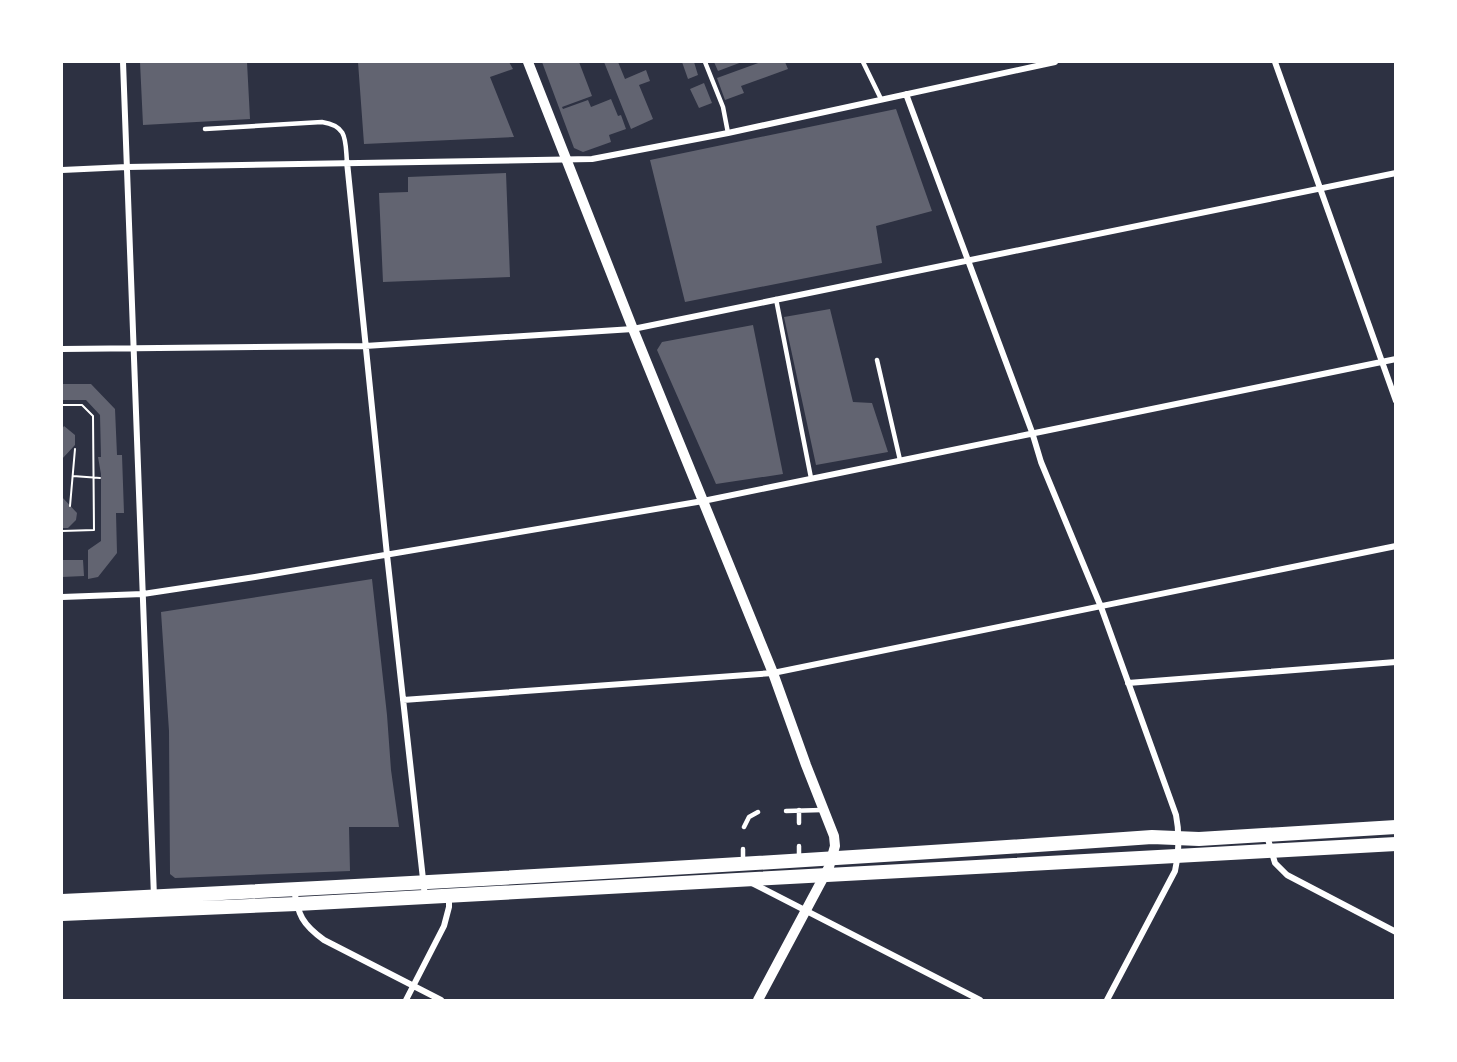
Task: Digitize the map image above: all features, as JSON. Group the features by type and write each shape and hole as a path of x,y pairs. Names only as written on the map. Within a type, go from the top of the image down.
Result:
{"main road":[{"path":"62,901 297,904 424,890 743,864 1152,837 1179,839 1395,827"},
{"path":"448,888 825,876 1395,844"},
{"path":"62,914 294,889 424,890"}],"street":[{"path":"123,62 154,903"},
{"path":"528,62 633,329 773,673 835,840 833,859 825,876 758,1000"},
{"path":"62,170 127,166 592,159 728,133 1035,64 1055,62"},
{"path":"1275,62 1395,401"},
{"path":"906,94 1032,432 1041,462 1101,606 1176,815 1179,855 1170,883 1107,1000"},
{"path":"347,162 424,890"},
{"path":"62,349 365,346 633,329 1395,173"},
{"path":"62,597 143,594 255,578 703,501 1395,359"},
{"path":"403,700 773,673 1395,546"},
{"path":"1128,683 1395,662"},
{"path":"1267,835 1275,863 1287,875 1395,932"},
{"path":"744,879 980,1000"},
{"path":"406,1000 444,926 448,914 448,888"},
{"path":"294,889 299,914 305,925 324,940 441,1000"}],"lane":[{"path":"705,62 723,107 728,133"},
{"path":"863,62 881,99"},
{"path":"205,129 330,123 341,129 344,134 347,162"},
{"path":"776,299 811,478"},
{"path":"877,360 900,460"},
{"path":"799,810 799,823"},
{"path":"786,811 825,810"},
{"path":"744,827 749,817 758,812"},
{"path":"798,846 799,861"},
{"path":"743,849 743,864"}],"path":[{"path":"62,405 82,405 93,416 94,530 62,531"},
{"path":"70,506 75,449"},
{"path":"73,476 100,478"}],"building":[{"path":"140,62 247,62 250,119 143,125"},
{"path":"358,62 509,62 513,69 490,77 514,137 364,144"},
{"path":"542,62 579,62 592,96 562,107 563,109 588,100 591,107 611,99 626,129 609,135 611,142 583,152 574,148"},
{"path":"604,62 618,62 625,79 646,70 650,81 639,85 653,119 631,129"},
{"path":"682,62 694,62 698,75 688,79"},
{"path":"714,62 742,62 718,71"},
{"path":"761,62 785,62 788,69 741,86 744,93 725,100 717,78"},
{"path":"704,83 712,103 699,108 690,89"},
{"path":"896,109 932,211 876,226 882,263 685,302 650,160"},
{"path":"506,173 510,277 383,282 379,193 408,192 408,177"},
{"path":"830,309 853,402 872,403 888,452 816,465 784,317"},
{"path":"753,325 783,474 716,484 657,350 662,342"},
{"path":"62,384 91,384 115,409 117,455 122,455 124,513 116,513 117,553 98,577 88,579 88,550 101,541 101,474 98,457 101,457 100,415 86,400 62,400"},
{"path":"64,426 75,435 75,445 62,459 62,429"},
{"path":"62,497 77,513 76,520 68,528 62,528"},
{"path":"62,560 83,560 84,576 62,577"},
{"path":"372,579 399,827 349,827 350,871 175,878 170,874 169,731 161,612"}]}
